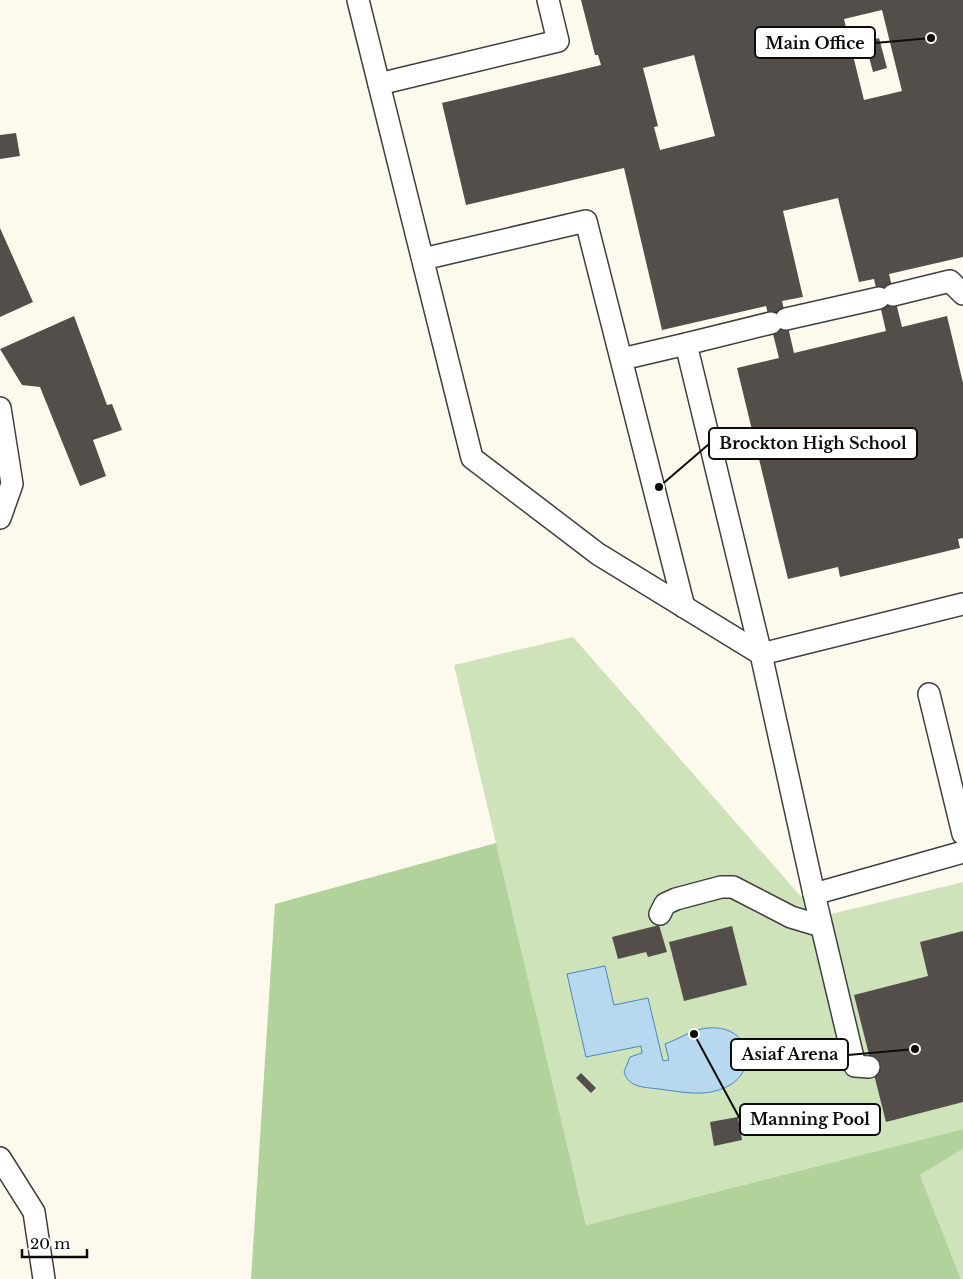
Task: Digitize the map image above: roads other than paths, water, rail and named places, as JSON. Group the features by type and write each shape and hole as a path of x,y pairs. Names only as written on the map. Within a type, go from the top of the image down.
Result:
{"lane":[{"path":"358,0 472,458 598,554 761,654 963,604"},
{"path":"379,84 558,41 548,0"},
{"path":"423,259 586,221 684,607"},
{"path":"622,359 778,320 950,282 963,294"},
{"path":"686,344 761,654 814,894 855,1066 869,1067"},
{"path":"0,408 12,484 0,518"},
{"path":"928,694 963,834"},
{"path":"814,894 963,852"},
{"path":"660,914 665,904 676,899 721,887 733,887 791,917 822,926"},
{"path":"0,1158 34,1212 44,1279"}],"water":[{"path":"605,966 614,1005 648,998 663,1061 669,1060 665,1044 702,1029 724,1029 736,1035 743,1043 747,1054 746,1065 740,1076 730,1085 715,1091 701,1093 680,1092 638,1086 629,1081 624,1072 630,1057 642,1053 641,1046 586,1057 567,974"}],"place":[{"name":"Main Office","path":"931,38"},
{"name":"Brockton High School","path":"659,487"},
{"name":"Manning Pool","path":"694,1034"},
{"name":"Asiaf Arena","path":"915,1049"}]}
